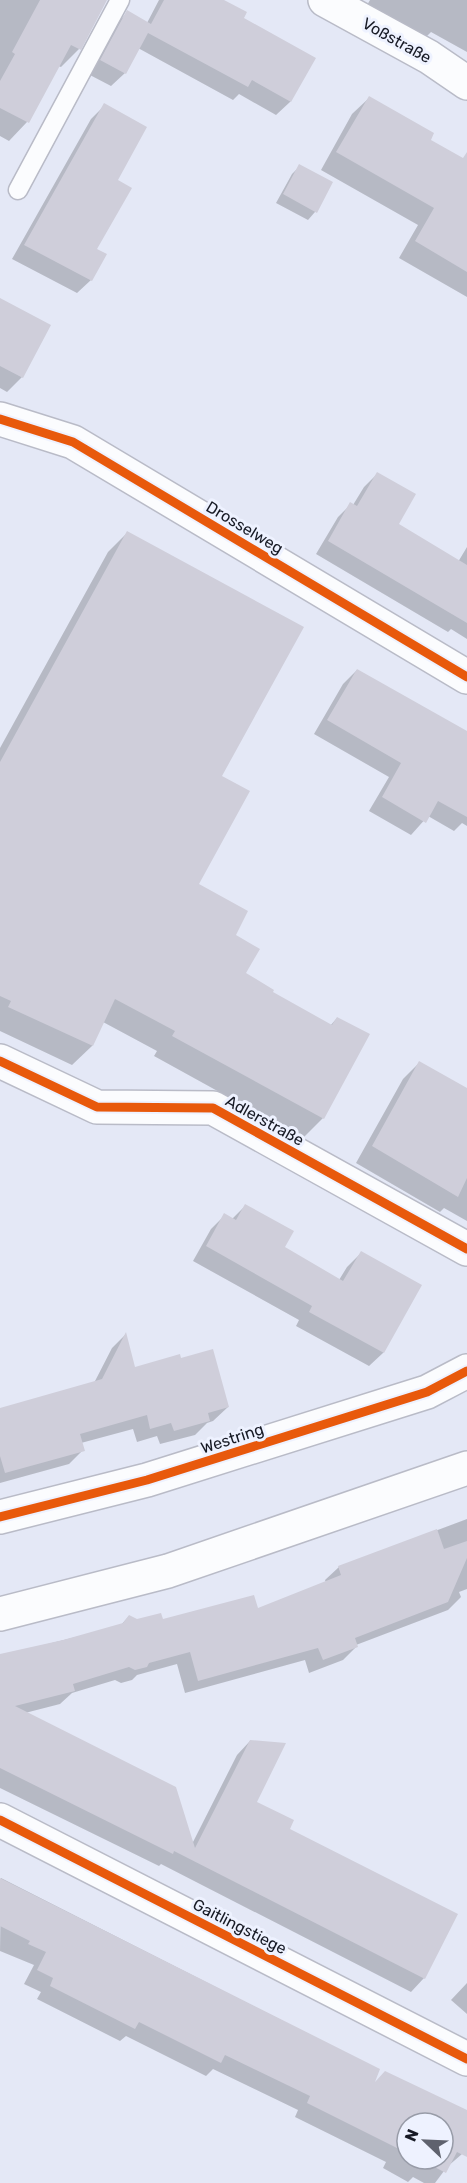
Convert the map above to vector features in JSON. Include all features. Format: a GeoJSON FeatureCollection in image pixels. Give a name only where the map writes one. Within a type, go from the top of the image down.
{"type":"FeatureCollection","features":[{"type":"Feature","properties":{"kind":"street","name":"Voßstraße"},"geometry":{"type":"LineString","coordinates":[[325,0],[429,57],[467,84]]}},
{"type":"Feature","properties":{"kind":"street","name":"Drosselweg"},"geometry":{"type":"LineString","coordinates":[[0,419],[73,442],[467,677]]}},
{"type":"Feature","properties":{"kind":"street","name":"Adlerstraße"},"geometry":{"type":"LineString","coordinates":[[0,1061],[97,1107],[213,1108],[467,1249]]}},
{"type":"Feature","properties":{"kind":"street","name":"Westring"},"geometry":{"type":"LineString","coordinates":[[0,1517],[158,1477],[427,1392],[467,1371]]}},
{"type":"Feature","properties":{"kind":"street"},"geometry":{"type":"LineString","coordinates":[[0,1614],[168,1571],[467,1468]]}},
{"type":"Feature","properties":{"kind":"street","name":"Gaitlingstiege"},"geometry":{"type":"LineString","coordinates":[[0,1820],[467,2059]]}},
{"type":"Feature","properties":{"kind":"lane"},"geometry":{"type":"LineString","coordinates":[[18,190],[120,0]]}},
{"type":"Feature","properties":{"kind":"building"},"geometry":{"type":"Polygon","coordinates":[[[40,0],[107,0],[81,50],[71,45],[29,123],[0,108],[0,81],[15,54],[12,52],[40,0]]]}},
{"type":"Feature","properties":{"kind":"building"},"geometry":{"type":"Polygon","coordinates":[[[164,0],[224,0],[247,12],[244,18],[316,58],[291,102],[252,80],[248,87],[148,33],[126,74],[100,60],[127,10],[151,24],[164,0]]]}},
{"type":"Feature","properties":{"kind":"building"},"geometry":{"type":"Polygon","coordinates":[[[369,96],[434,133],[431,140],[463,158],[467,152],[467,272],[415,241],[434,208],[336,152],[369,96]]]}},
{"type":"Feature","properties":{"kind":"building"},"geometry":{"type":"Polygon","coordinates":[[[104,103],[147,127],[118,180],[132,188],[97,249],[107,254],[92,281],[24,245],[104,103]]]}},
{"type":"Feature","properties":{"kind":"building"},"geometry":{"type":"Polygon","coordinates":[[[299,164],[333,182],[317,213],[283,194],[299,164]]]}},
{"type":"Feature","properties":{"kind":"building"},"geometry":{"type":"Polygon","coordinates":[[[0,298],[51,325],[23,378],[0,366],[0,298]]]}},
{"type":"Feature","properties":{"kind":"building"},"geometry":{"type":"Polygon","coordinates":[[[377,472],[416,494],[399,524],[467,565],[467,623],[328,541],[350,502],[357,506],[377,472]]]}},
{"type":"Feature","properties":{"kind":"building"},"geometry":{"type":"Polygon","coordinates":[[[127,531],[304,627],[222,776],[250,791],[199,884],[248,911],[236,935],[260,949],[246,973],[274,990],[273,992],[332,1025],[337,1017],[370,1034],[324,1119],[172,1036],[175,1031],[115,999],[93,1046],[8,1007],[11,1001],[0,996],[0,762],[127,531]]]}},
{"type":"Feature","properties":{"kind":"building"},"geometry":{"type":"Polygon","coordinates":[[[357,669],[467,731],[467,817],[438,801],[426,823],[382,797],[401,763],[327,720],[357,669]]]}},
{"type":"Feature","properties":{"kind":"building"},"geometry":{"type":"Polygon","coordinates":[[[419,1061],[467,1088],[467,1178],[458,1197],[372,1146],[419,1061]]]}},
{"type":"Feature","properties":{"kind":"building"},"geometry":{"type":"Polygon","coordinates":[[[245,1204],[294,1231],[285,1247],[343,1281],[361,1251],[422,1285],[384,1353],[309,1312],[312,1306],[206,1246],[224,1213],[236,1220],[245,1204]]]}},
{"type":"Feature","properties":{"kind":"building"},"geometry":{"type":"Polygon","coordinates":[[[126,1332],[135,1367],[180,1354],[181,1358],[213,1349],[229,1407],[208,1413],[210,1421],[174,1431],[171,1423],[150,1429],[147,1415],[80,1434],[85,1451],[5,1473],[0,1456],[0,1408],[102,1379],[126,1332]]]}},
{"type":"Feature","properties":{"kind":"building"},"geometry":{"type":"Polygon","coordinates":[[[437,1529],[444,1549],[467,1541],[467,1558],[448,1602],[355,1638],[358,1647],[323,1660],[318,1648],[198,1681],[190,1652],[149,1663],[147,1667],[135,1670],[129,1667],[73,1684],[75,1691],[15,1706],[176,1787],[195,1848],[250,1740],[286,1743],[257,1802],[294,1820],[290,1829],[458,1914],[425,1979],[174,1851],[173,1854],[0,1768],[0,1654],[63,1640],[123,1623],[129,1615],[137,1619],[161,1613],[163,1619],[254,1595],[258,1608],[341,1575],[338,1566],[437,1529]]]}},
{"type":"Feature","properties":{"kind":"building"},"geometry":{"type":"Polygon","coordinates":[[[0,1878],[380,2069],[375,2082],[385,2071],[467,2110],[467,2157],[457,2152],[455,2156],[455,2111],[395,2111],[395,2147],[307,2103],[310,2096],[225,2055],[221,2063],[139,2022],[135,2029],[50,1986],[53,1978],[37,1970],[46,1952],[28,1944],[30,1941],[0,1926],[0,1878]]]}},
{"type":"Feature","properties":{"kind":"cycle path"},"geometry":{"type":"LineString","coordinates":[[0,419],[73,442],[467,677]]}},
{"type":"Feature","properties":{"kind":"cycle path"},"geometry":{"type":"LineString","coordinates":[[0,1061],[97,1107],[213,1108],[467,1249]]}},
{"type":"Feature","properties":{"kind":"cycle path"},"geometry":{"type":"LineString","coordinates":[[0,1517],[147,1480],[427,1392],[467,1371]]}},
{"type":"Feature","properties":{"kind":"cycle path"},"geometry":{"type":"LineString","coordinates":[[0,1820],[467,2059]]}}]}
